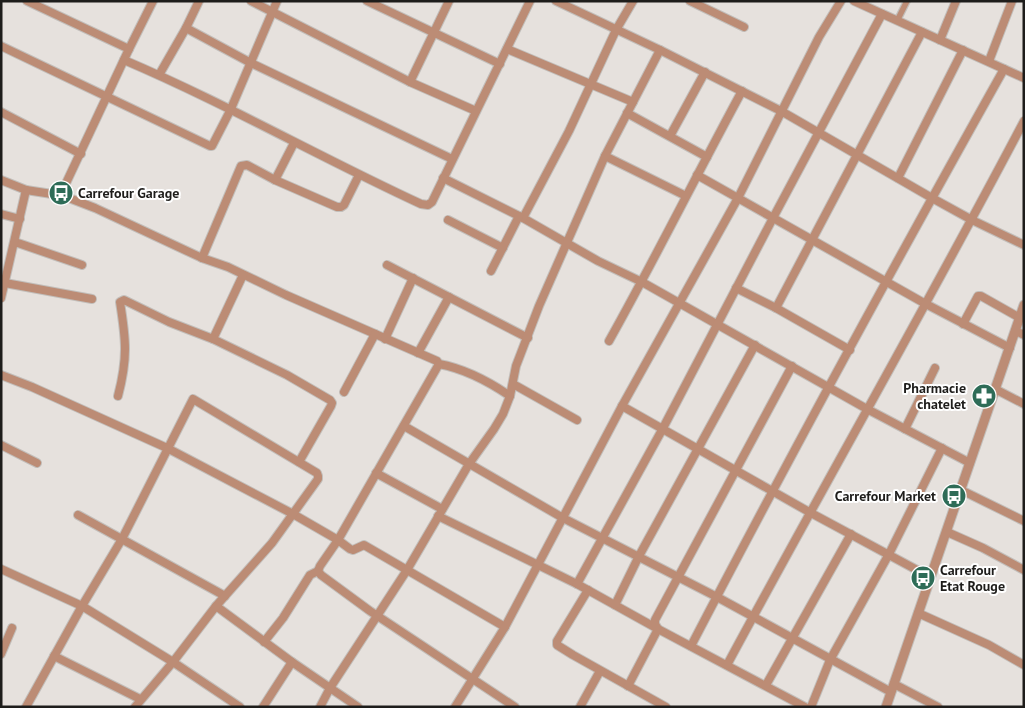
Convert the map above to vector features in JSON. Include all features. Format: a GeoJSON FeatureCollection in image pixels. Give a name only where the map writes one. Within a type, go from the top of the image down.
{"type":"FeatureCollection","features":[{"type":"Feature","properties":{"kind":"street"},"geometry":{"type":"LineString","coordinates":[[27,1],[129,49]]}},
{"type":"Feature","properties":{"kind":"street"},"geometry":{"type":"LineString","coordinates":[[60,196],[153,1]]}},
{"type":"Feature","properties":{"kind":"street"},"geometry":{"type":"LineString","coordinates":[[159,75],[199,1]]}},
{"type":"Feature","properties":{"kind":"street"},"geometry":{"type":"LineString","coordinates":[[251,1],[410,82],[476,111]]}},
{"type":"Feature","properties":{"kind":"street"},"geometry":{"type":"LineString","coordinates":[[1,46],[212,146],[230,111],[277,1]]}},
{"type":"Feature","properties":{"kind":"street"},"geometry":{"type":"LineString","coordinates":[[367,1],[500,64]]}},
{"type":"Feature","properties":{"kind":"street"},"geometry":{"type":"LineString","coordinates":[[410,82],[449,1]]}},
{"type":"Feature","properties":{"kind":"street"},"geometry":{"type":"LineString","coordinates":[[124,60],[159,75],[359,175],[421,204],[428,205],[432,202],[530,1]]}},
{"type":"Feature","properties":{"kind":"street"},"geometry":{"type":"LineString","coordinates":[[556,1],[660,50],[781,111],[932,198],[1024,245]]}},
{"type":"Feature","properties":{"kind":"street"},"geometry":{"type":"LineString","coordinates":[[491,271],[569,131],[616,30],[632,1]]}},
{"type":"Feature","properties":{"kind":"street"},"geometry":{"type":"LineString","coordinates":[[690,1],[744,27]]}},
{"type":"Feature","properties":{"kind":"street"},"geometry":{"type":"LineString","coordinates":[[455,707],[505,627],[622,406],[738,198],[819,37],[841,1]]}},
{"type":"Feature","properties":{"kind":"street"},"geometry":{"type":"LineString","coordinates":[[854,1],[1024,78]]}},
{"type":"Feature","properties":{"kind":"street"},"geometry":{"type":"LineString","coordinates":[[872,10],[877,1]]}},
{"type":"Feature","properties":{"kind":"street"},"geometry":{"type":"LineString","coordinates":[[896,21],[907,1]]}},
{"type":"Feature","properties":{"kind":"street"},"geometry":{"type":"LineString","coordinates":[[940,40],[956,1]]}},
{"type":"Feature","properties":{"kind":"street"},"geometry":{"type":"LineString","coordinates":[[989,61],[1012,1]]}},
{"type":"Feature","properties":{"kind":"street"},"geometry":{"type":"LineString","coordinates":[[577,584],[662,430],[882,14]]}},
{"type":"Feature","properties":{"kind":"street"},"geometry":{"type":"LineString","coordinates":[[186,28],[251,63],[452,159]]}},
{"type":"Feature","properties":{"kind":"street"},"geometry":{"type":"LineString","coordinates":[[776,308],[922,32]]}},
{"type":"Feature","properties":{"kind":"street"},"geometry":{"type":"LineString","coordinates":[[507,49],[633,102]]}},
{"type":"Feature","properties":{"kind":"street"},"geometry":{"type":"LineString","coordinates":[[320,707],[330,688],[407,570],[469,464],[494,429],[510,396],[516,366],[539,306],[605,156],[660,50]]}},
{"type":"Feature","properties":{"kind":"street"},"geometry":{"type":"LineString","coordinates":[[898,178],[963,50]]}},
{"type":"Feature","properties":{"kind":"street"},"geometry":{"type":"LineString","coordinates":[[691,646],[773,491],[1004,69]]}},
{"type":"Feature","properties":{"kind":"street"},"geometry":{"type":"LineString","coordinates":[[670,136],[705,72]]}},
{"type":"Feature","properties":{"kind":"street"},"geometry":{"type":"LineString","coordinates":[[609,341],[742,91]]}},
{"type":"Feature","properties":{"kind":"street"},"geometry":{"type":"LineString","coordinates":[[1,112],[81,154]]}},
{"type":"Feature","properties":{"kind":"street"},"geometry":{"type":"LineString","coordinates":[[627,113],[707,157]]}},
{"type":"Feature","properties":{"kind":"street"},"geometry":{"type":"LineString","coordinates":[[727,665],[924,303],[972,220],[1024,121]]}},
{"type":"Feature","properties":{"kind":"street"},"geometry":{"type":"LineString","coordinates":[[275,180],[294,143]]}},
{"type":"Feature","properties":{"kind":"street"},"geometry":{"type":"LineString","coordinates":[[605,156],[686,196]]}},
{"type":"Feature","properties":{"kind":"street"},"geometry":{"type":"LineString","coordinates":[[202,258],[241,166],[247,165],[275,180],[337,207],[341,207],[344,204],[359,175]]}},
{"type":"Feature","properties":{"kind":"street"},"geometry":{"type":"LineString","coordinates":[[697,176],[924,303],[1010,348]]}},
{"type":"Feature","properties":{"kind":"street"},"geometry":{"type":"LineString","coordinates":[[443,178],[521,217],[642,282],[867,409],[970,463]]}},
{"type":"Feature","properties":{"kind":"street"},"geometry":{"type":"LineString","coordinates":[[1,180],[26,190],[60,196],[95,208],[202,258],[437,361],[439,364],[487,381],[510,396]]}},
{"type":"Feature","properties":{"kind":"street"},"geometry":{"type":"LineString","coordinates":[[1,298],[5,283],[5,262],[15,242],[26,190]]}},
{"type":"Feature","properties":{"kind":"street"},"geometry":{"type":"LineString","coordinates":[[1,214],[20,219]]}},
{"type":"Feature","properties":{"kind":"street"},"geometry":{"type":"LineString","coordinates":[[448,220],[503,248]]}},
{"type":"Feature","properties":{"kind":"street"},"geometry":{"type":"LineString","coordinates":[[15,242],[82,265]]}},
{"type":"Feature","properties":{"kind":"street"},"geometry":{"type":"LineString","coordinates":[[387,265],[528,338]]}},
{"type":"Feature","properties":{"kind":"street"},"geometry":{"type":"LineString","coordinates":[[213,339],[243,275]]}},
{"type":"Feature","properties":{"kind":"street"},"geometry":{"type":"LineString","coordinates":[[385,339],[413,278]]}},
{"type":"Feature","properties":{"kind":"street"},"geometry":{"type":"LineString","coordinates":[[5,283],[92,299]]}},
{"type":"Feature","properties":{"kind":"street"},"geometry":{"type":"LineString","coordinates":[[736,288],[776,308],[850,350]]}},
{"type":"Feature","properties":{"kind":"street"},"geometry":{"type":"LineString","coordinates":[[963,324],[978,296],[1020,318]]}},
{"type":"Feature","properties":{"kind":"street"},"geometry":{"type":"LineString","coordinates":[[418,353],[449,297]]}},
{"type":"Feature","properties":{"kind":"street"},"geometry":{"type":"LineString","coordinates":[[118,396],[126,356],[121,300],[213,339],[287,375],[330,400],[331,406],[299,462]]}},
{"type":"Feature","properties":{"kind":"street"},"geometry":{"type":"LineString","coordinates":[[886,707],[1010,348],[1020,333],[1020,318],[1024,305]]}},
{"type":"Feature","properties":{"kind":"street"},"geometry":{"type":"LineString","coordinates":[[344,392],[375,334]]}},
{"type":"Feature","properties":{"kind":"street"},"geometry":{"type":"LineString","coordinates":[[615,604],[639,556],[755,345]]}},
{"type":"Feature","properties":{"kind":"street"},"geometry":{"type":"LineString","coordinates":[[264,642],[283,618],[310,575],[318,571],[338,540],[439,364]]}},
{"type":"Feature","properties":{"kind":"street"},"geometry":{"type":"LineString","coordinates":[[658,629],[655,620],[792,366]]}},
{"type":"Feature","properties":{"kind":"street"},"geometry":{"type":"LineString","coordinates":[[905,429],[936,368]]}},
{"type":"Feature","properties":{"kind":"street"},"geometry":{"type":"LineString","coordinates":[[1,375],[167,448],[293,514],[338,540],[350,550],[364,545],[505,627]]}},
{"type":"Feature","properties":{"kind":"street"},"geometry":{"type":"LineString","coordinates":[[513,384],[577,420]]}},
{"type":"Feature","properties":{"kind":"street"},"geometry":{"type":"LineString","coordinates":[[996,389],[1024,404]]}},
{"type":"Feature","properties":{"kind":"street"},"geometry":{"type":"LineString","coordinates":[[26,707],[122,538],[193,399],[299,462],[318,476],[272,543],[216,606],[135,707]]}},
{"type":"Feature","properties":{"kind":"street"},"geometry":{"type":"LineString","coordinates":[[622,406],[811,513],[930,577]]}},
{"type":"Feature","properties":{"kind":"street"},"geometry":{"type":"LineString","coordinates":[[404,426],[564,518],[717,597],[830,660],[938,707]]}},
{"type":"Feature","properties":{"kind":"street"},"geometry":{"type":"LineString","coordinates":[[1,446],[36,462]]}},
{"type":"Feature","properties":{"kind":"street"},"geometry":{"type":"LineString","coordinates":[[811,707],[830,660],[889,554],[942,448]]}},
{"type":"Feature","properties":{"kind":"street"},"geometry":{"type":"LineString","coordinates":[[376,473],[440,513],[615,604],[805,707]]}},
{"type":"Feature","properties":{"kind":"street"},"geometry":{"type":"LineString","coordinates":[[961,490],[1024,521]]}},
{"type":"Feature","properties":{"kind":"street"},"geometry":{"type":"LineString","coordinates":[[78,515],[225,596]]}},
{"type":"Feature","properties":{"kind":"street"},"geometry":{"type":"LineString","coordinates":[[947,532],[997,555],[1024,570]]}},
{"type":"Feature","properties":{"kind":"street"},"geometry":{"type":"LineString","coordinates":[[766,685],[851,534]]}},
{"type":"Feature","properties":{"kind":"street"},"geometry":{"type":"LineString","coordinates":[[1,569],[82,606],[173,662],[240,707]]}},
{"type":"Feature","properties":{"kind":"street"},"geometry":{"type":"LineString","coordinates":[[318,571],[377,616],[515,707]]}},
{"type":"Feature","properties":{"kind":"street"},"geometry":{"type":"LineString","coordinates":[[588,590],[557,644],[560,648],[666,707]]}},
{"type":"Feature","properties":{"kind":"street"},"geometry":{"type":"LineString","coordinates":[[216,606],[292,662],[358,707]]}},
{"type":"Feature","properties":{"kind":"street"},"geometry":{"type":"LineString","coordinates":[[918,614],[989,645],[1024,665]]}},
{"type":"Feature","properties":{"kind":"street"},"geometry":{"type":"LineString","coordinates":[[1,654],[12,628]]}},
{"type":"Feature","properties":{"kind":"street"},"geometry":{"type":"LineString","coordinates":[[628,686],[658,629]]}},
{"type":"Feature","properties":{"kind":"street"},"geometry":{"type":"LineString","coordinates":[[54,656],[140,699]]}},
{"type":"Feature","properties":{"kind":"street"},"geometry":{"type":"LineString","coordinates":[[263,707],[292,662]]}},
{"type":"Feature","properties":{"kind":"street"},"geometry":{"type":"LineString","coordinates":[[580,707],[600,671]]}},
{"type":"Feature","properties":{"kind":"place","name":"Carrefour Garage"},"geometry":{"type":"Point","coordinates":[61,193]}},
{"type":"Feature","properties":{"kind":"place","name":"Pharmacie chatelet"},"geometry":{"type":"Point","coordinates":[984,396]}},
{"type":"Feature","properties":{"kind":"place","name":"Carrefour Market"},"geometry":{"type":"Point","coordinates":[954,496]}},
{"type":"Feature","properties":{"kind":"place","name":"Carrefour Etat Rouge"},"geometry":{"type":"Point","coordinates":[923,578]}}]}
